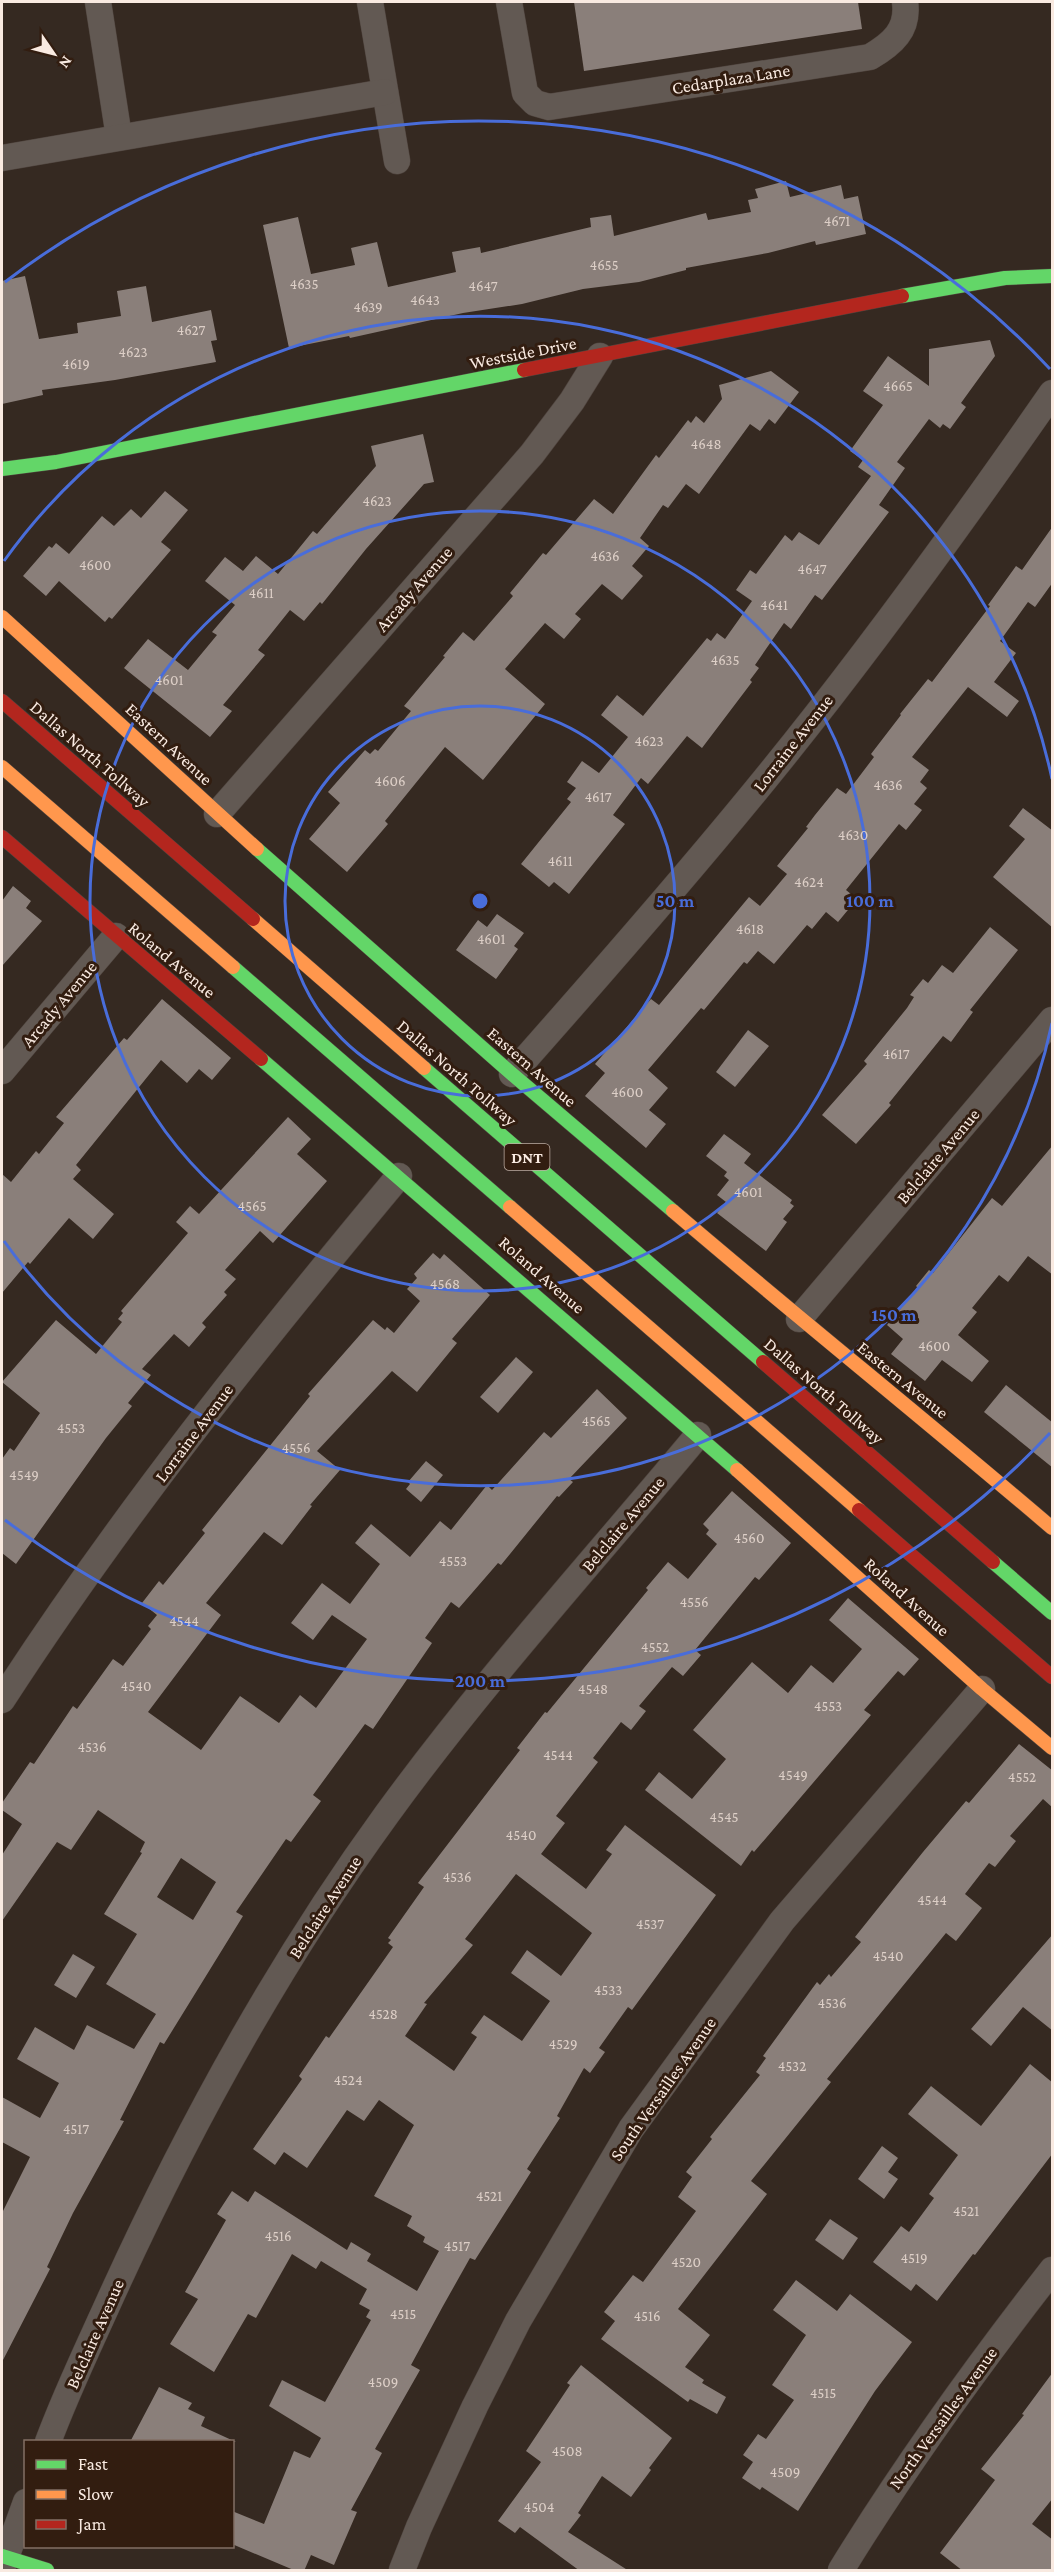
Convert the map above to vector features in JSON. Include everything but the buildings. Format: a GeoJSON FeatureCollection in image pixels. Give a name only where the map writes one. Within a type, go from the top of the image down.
{"type":"FeatureCollection","features":[{"type":"Feature","properties":{"kind":"main road","name":"Westside Drive"},"geometry":{"type":"LineString","coordinates":[[9,469],[864,303],[1005,278],[1053,276]]}},
{"type":"Feature","properties":{"kind":"main road"},"geometry":{"type":"LineString","coordinates":[[2,480],[9,469]]}},
{"type":"Feature","properties":{"kind":"main road","name":"Eastern Avenue"},"geometry":{"type":"LineString","coordinates":[[2,617],[80,686],[217,814],[512,1074],[799,1319],[945,1436],[1053,1528]]}},
{"type":"Feature","properties":{"kind":"main road","name":"Dallas North Tollway"},"geometry":{"type":"LineString","coordinates":[[2,701],[1053,1613]]}},
{"type":"Feature","properties":{"kind":"main road","name":"DNT"},"geometry":{"type":"LineString","coordinates":[[2,766],[1053,1677]]}},
{"type":"Feature","properties":{"kind":"main road","name":"Roland Avenue"},"geometry":{"type":"LineString","coordinates":[[2,837],[698,1435],[982,1689],[1053,1748]]}},
{"type":"Feature","properties":{"kind":"main road"},"geometry":{"type":"LineString","coordinates":[[3,2560],[47,2571]]}},
{"type":"Feature","properties":{"kind":"street"},"geometry":{"type":"LineString","coordinates":[[98,2],[119,137]]}},
{"type":"Feature","properties":{"kind":"street"},"geometry":{"type":"LineString","coordinates":[[370,2],[397,160]]}},
{"type":"Feature","properties":{"kind":"street","name":"Cedarplaza Lane"},"geometry":{"type":"LineString","coordinates":[[509,2],[525,93],[535,103],[549,107],[870,57],[890,46],[903,29],[905,2]]}},
{"type":"Feature","properties":{"kind":"street"},"geometry":{"type":"LineString","coordinates":[[2,158],[385,92]]}},
{"type":"Feature","properties":{"kind":"street","name":"Arcady Avenue"},"geometry":{"type":"LineString","coordinates":[[217,814],[532,454],[572,401],[600,356]]}},
{"type":"Feature","properties":{"kind":"street","name":"Lorraine Avenue"},"geometry":{"type":"LineString","coordinates":[[512,1074],[628,944],[766,778],[991,482],[1053,393]]}},
{"type":"Feature","properties":{"kind":"street","name":"Arcady Avenue"},"geometry":{"type":"LineString","coordinates":[[2,1071],[116,936]]}},
{"type":"Feature","properties":{"kind":"street","name":"Belclaire Avenue"},"geometry":{"type":"LineString","coordinates":[[799,1319],[1053,1020]]}},
{"type":"Feature","properties":{"kind":"street","name":"Lorraine Avenue"},"geometry":{"type":"LineString","coordinates":[[2,1700],[97,1562],[266,1338],[399,1176]]}},
{"type":"Feature","properties":{"kind":"street","name":"Belclaire Avenue"},"geometry":{"type":"LineString","coordinates":[[49,2440],[130,2254],[199,2115],[260,2007],[322,1908],[387,1814],[457,1723],[698,1435]]}},
{"type":"Feature","properties":{"kind":"street","name":"South Versailles Avenue"},"geometry":{"type":"LineString","coordinates":[[402,2571],[419,2527],[465,2426],[518,2321],[631,2129],[782,1921],[982,1689]]}},
{"type":"Feature","properties":{"kind":"street","name":"North Versailles Avenue"},"geometry":{"type":"LineString","coordinates":[[841,2571],[884,2500],[1016,2316],[1053,2270]]}},
{"type":"Feature","properties":{"kind":"street"},"geometry":{"type":"LineString","coordinates":[[3,2560],[24,2507]]}},
{"type":"Feature","properties":{"kind":"traffic: fast"},"geometry":{"type":"LineString","coordinates":[[902,296],[1005,278],[1052,276]]}},
{"type":"Feature","properties":{"kind":"traffic: fast"},"geometry":{"type":"LineString","coordinates":[[2,469],[56,462],[524,370]]}},
{"type":"Feature","properties":{"kind":"traffic: fast"},"geometry":{"type":"LineString","coordinates":[[257,849],[512,1074],[673,1211]]}},
{"type":"Feature","properties":{"kind":"traffic: fast"},"geometry":{"type":"LineString","coordinates":[[233,967],[510,1207]]}},
{"type":"Feature","properties":{"kind":"traffic: fast"},"geometry":{"type":"LineString","coordinates":[[261,1059],[737,1470]]}},
{"type":"Feature","properties":{"kind":"traffic: fast"},"geometry":{"type":"LineString","coordinates":[[424,1068],[763,1362]]}},
{"type":"Feature","properties":{"kind":"traffic: fast"},"geometry":{"type":"LineString","coordinates":[[993,1562],[1052,1613]]}},
{"type":"Feature","properties":{"kind":"traffic: fast"},"geometry":{"type":"LineString","coordinates":[[2,2556],[47,2570]]}},
{"type":"Feature","properties":{"kind":"traffic: slow"},"geometry":{"type":"LineString","coordinates":[[2,617],[257,849]]}},
{"type":"Feature","properties":{"kind":"traffic: slow"},"geometry":{"type":"LineString","coordinates":[[2,767],[233,967]]}},
{"type":"Feature","properties":{"kind":"traffic: slow"},"geometry":{"type":"LineString","coordinates":[[253,919],[424,1068]]}},
{"type":"Feature","properties":{"kind":"traffic: slow"},"geometry":{"type":"LineString","coordinates":[[510,1207],[859,1510]]}},
{"type":"Feature","properties":{"kind":"traffic: slow"},"geometry":{"type":"LineString","coordinates":[[673,1211],[1052,1528]]}},
{"type":"Feature","properties":{"kind":"traffic: slow"},"geometry":{"type":"LineString","coordinates":[[737,1470],[982,1689],[1052,1748]]}},
{"type":"Feature","properties":{"kind":"traffic: jam"},"geometry":{"type":"LineString","coordinates":[[524,370],[902,296]]}},
{"type":"Feature","properties":{"kind":"traffic: jam"},"geometry":{"type":"LineString","coordinates":[[2,701],[253,919]]}},
{"type":"Feature","properties":{"kind":"traffic: jam"},"geometry":{"type":"LineString","coordinates":[[2,837],[261,1059]]}},
{"type":"Feature","properties":{"kind":"traffic: jam"},"geometry":{"type":"LineString","coordinates":[[763,1362],[993,1562]]}},
{"type":"Feature","properties":{"kind":"traffic: jam"},"geometry":{"type":"LineString","coordinates":[[859,1510],[1052,1677]]}}]}
